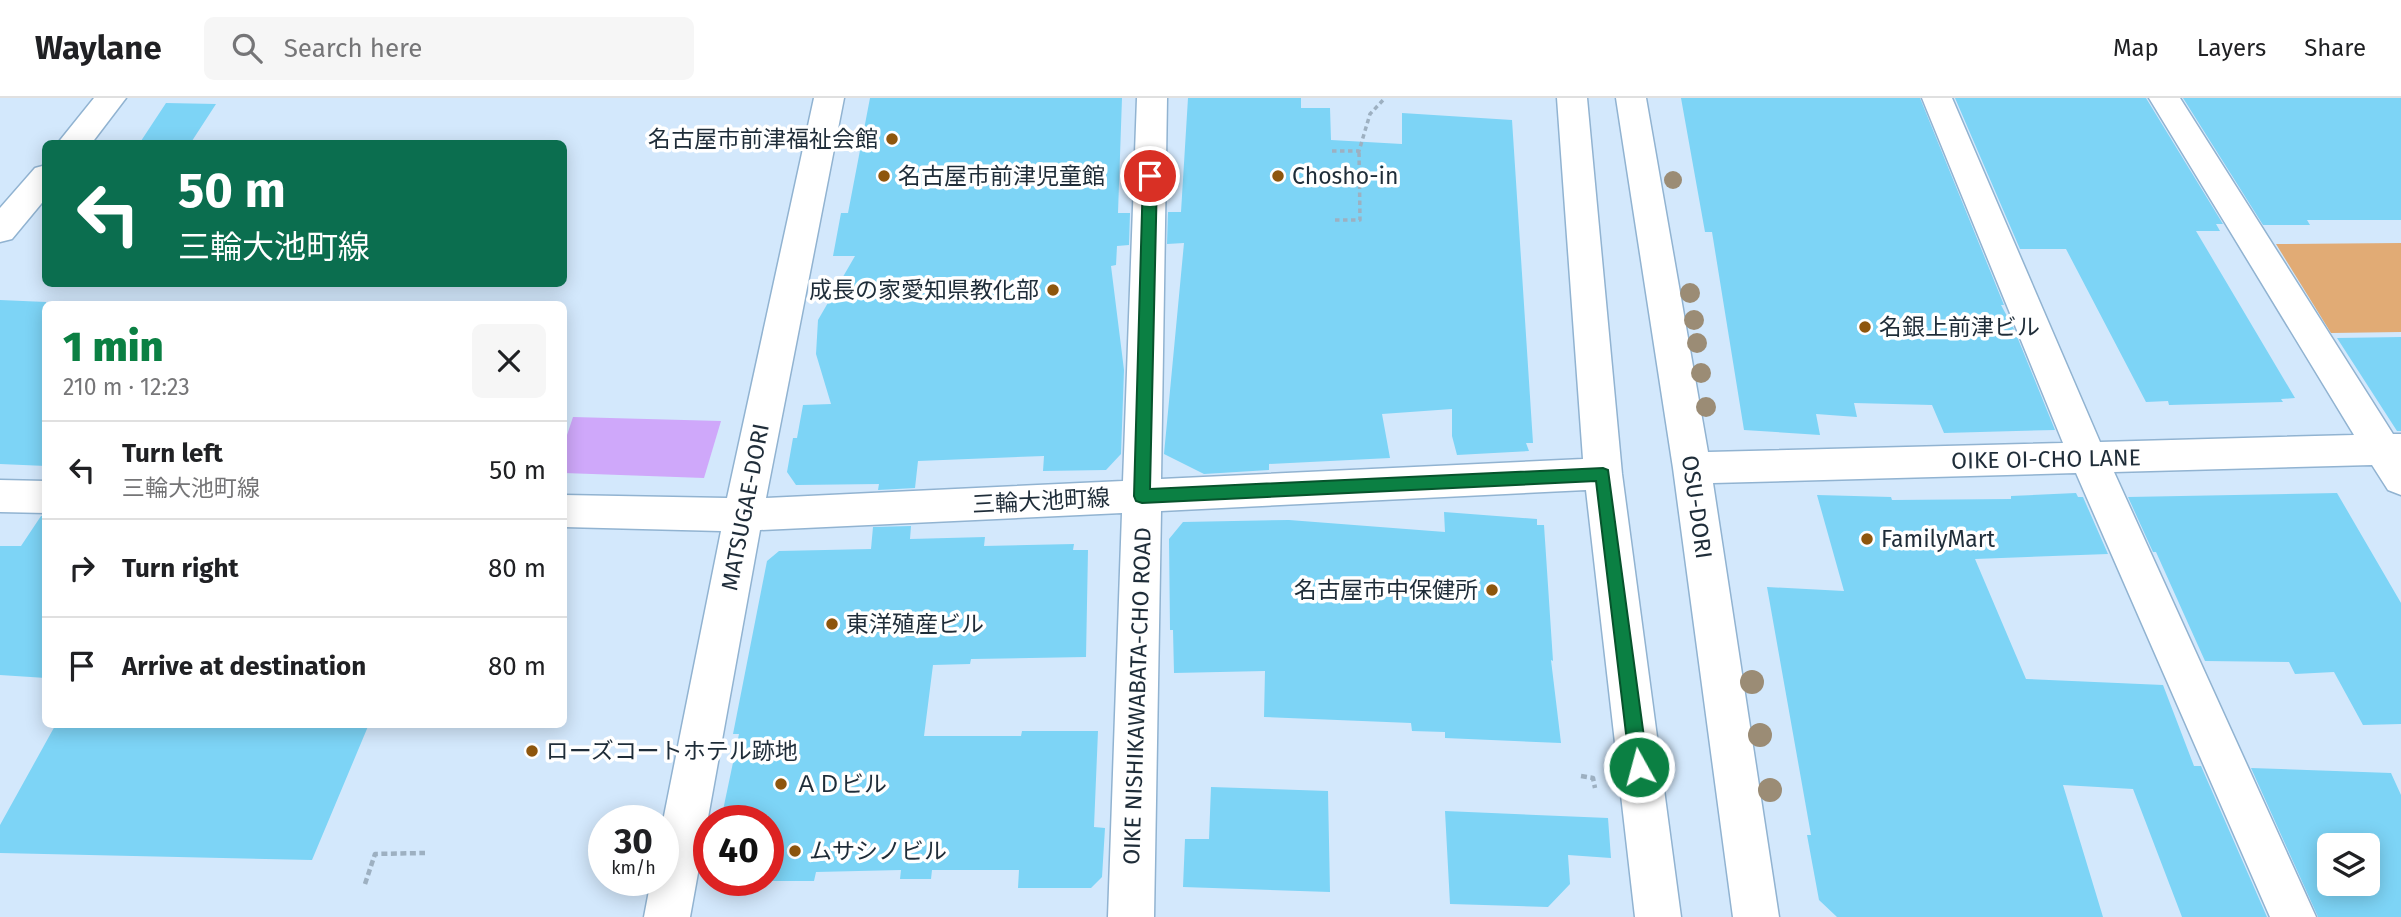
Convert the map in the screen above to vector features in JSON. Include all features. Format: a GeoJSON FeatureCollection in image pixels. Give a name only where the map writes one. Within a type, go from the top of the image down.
{"type":"FeatureCollection","features":[{"type":"Feature","properties":{"kind":"street"},"geometry":{"type":"LineString","coordinates":[[75,140],[110,98]]}},
{"type":"Feature","properties":{"kind":"street","name":"MATSUGAE-DORI"},"geometry":{"type":"LineString","coordinates":[[667,917],[743,515],[829,98]]}},
{"type":"Feature","properties":{"kind":"street","name":"OIKE NISHIKAWABATA-CHO ROAD"},"geometry":{"type":"LineString","coordinates":[[1131,917],[1152,98]]}},
{"type":"Feature","properties":{"kind":"street"},"geometry":{"type":"LineString","coordinates":[[1572,98],[1603,474],[1658,917]]}},
{"type":"Feature","properties":{"kind":"street","name":"OSU-DORI"},"geometry":{"type":"LineString","coordinates":[[1632,98],[1692,468],[1756,917]]}},
{"type":"Feature","properties":{"kind":"street"},"geometry":{"type":"LineString","coordinates":[[1937,98],[2089,459],[2293,917]]}},
{"type":"Feature","properties":{"kind":"street"},"geometry":{"type":"LineString","coordinates":[[2164,98],[2395,459]]}},
{"type":"Feature","properties":{"kind":"street"},"geometry":{"type":"LineString","coordinates":[[0,230],[42,181]]}},
{"type":"Feature","properties":{"kind":"street","name":"OIKE OI-CHO LANE"},"geometry":{"type":"LineString","coordinates":[[1692,468],[2089,459],[2395,459]]}},
{"type":"Feature","properties":{"kind":"street","name":"三輪大池町線"},"geometry":{"type":"LineString","coordinates":[[567,511],[743,515],[1603,474]]}},
{"type":"Feature","properties":{"kind":"street"},"geometry":{"type":"LineString","coordinates":[[0,496],[42,498]]}},
{"type":"Feature","properties":{"kind":"path"},"geometry":{"type":"LineString","coordinates":[[1335,220],[1360,220],[1359,151],[1370,114],[1377,102],[1385,98]]}},
{"type":"Feature","properties":{"kind":"path"},"geometry":{"type":"LineString","coordinates":[[1332,151],[1359,151]]}},
{"type":"Feature","properties":{"kind":"path"},"geometry":{"type":"LineString","coordinates":[[1581,776],[1594,778],[1595,788]]}},
{"type":"Feature","properties":{"kind":"path"},"geometry":{"type":"LineString","coordinates":[[365,884],[375,853],[425,853]]}},
{"type":"Feature","properties":{"kind":"shaded area"},"geometry":{"type":"Polygon","coordinates":[[[2401,243],[2401,332],[2331,333],[2276,244],[2401,243]]]}},
{"type":"Feature","properties":{"kind":"shaded area"},"geometry":{"type":"Polygon","coordinates":[[[573,417],[721,421],[704,478],[567,473],[567,435],[573,417]]]}},
{"type":"Feature","properties":{"kind":"building"},"geometry":{"type":"Polygon","coordinates":[[[870,98],[1122,98],[1118,213],[1130,213],[1129,245],[1117,246],[1116,265],[1111,266],[1124,370],[1121,454],[1106,470],[1043,471],[1044,456],[918,461],[915,488],[878,490],[879,484],[796,485],[787,472],[803,405],[831,404],[816,354],[818,320],[855,256],[833,256],[841,213],[848,213],[870,98]]]}},
{"type":"Feature","properties":{"kind":"building"},"geometry":{"type":"Polygon","coordinates":[[[1188,98],[1301,98],[1301,108],[1330,108],[1331,140],[1402,144],[1402,113],[1512,120],[1533,443],[1526,443],[1529,451],[1457,455],[1452,436],[1452,409],[1382,414],[1390,458],[1269,464],[1269,470],[1204,474],[1164,454],[1184,243],[1167,244],[1168,212],[1181,212],[1188,98]]]}},
{"type":"Feature","properties":{"kind":"building"},"geometry":{"type":"Polygon","coordinates":[[[1681,98],[1920,98],[2004,305],[2001,305],[2014,329],[2055,430],[1944,433],[1932,405],[1854,403],[1857,417],[1816,414],[1820,435],[1744,430],[1712,232],[1705,232],[1681,98]]]}},
{"type":"Feature","properties":{"kind":"building"},"geometry":{"type":"Polygon","coordinates":[[[1955,98],[2146,98],[2223,224],[2216,224],[2220,231],[2196,231],[2295,398],[2281,399],[2283,402],[2169,405],[2168,401],[2146,402],[2066,249],[2020,249],[1955,98]]]}},
{"type":"Feature","properties":{"kind":"building"},"geometry":{"type":"Polygon","coordinates":[[[2183,98],[2401,98],[2401,220],[2307,220],[2310,225],[2263,225],[2183,98]]]}},
{"type":"Feature","properties":{"kind":"building"},"geometry":{"type":"Polygon","coordinates":[[[166,103],[216,104],[193,140],[142,140],[166,103]]]}},
{"type":"Feature","properties":{"kind":"building"},"geometry":{"type":"Polygon","coordinates":[[[0,300],[42,302],[42,466],[0,464],[0,300]]]}},
{"type":"Feature","properties":{"kind":"building"},"geometry":{"type":"Polygon","coordinates":[[[2401,337],[2401,431],[2397,431],[2337,338],[2401,337]]]}},
{"type":"Feature","properties":{"kind":"building"},"geometry":{"type":"Polygon","coordinates":[[[2076,493],[2078,497],[2083,497],[2108,554],[1975,559],[2026,679],[2163,685],[2194,766],[2201,766],[2267,917],[2182,917],[2133,789],[2063,785],[2103,917],[1837,917],[1819,900],[1807,835],[1811,835],[1767,587],[1844,591],[1817,495],[1891,497],[1892,500],[2011,499],[2011,496],[2076,493]]]}},
{"type":"Feature","properties":{"kind":"building"},"geometry":{"type":"Polygon","coordinates":[[[2337,493],[2401,603],[2401,724],[2363,725],[2334,672],[2295,674],[2289,662],[2205,661],[2128,497],[2337,493]]]}},
{"type":"Feature","properties":{"kind":"building"},"geometry":{"type":"Polygon","coordinates":[[[1444,512],[1537,519],[1537,525],[1544,525],[1553,661],[1551,660],[1561,743],[1445,738],[1445,732],[1412,731],[1411,723],[1264,717],[1265,671],[1174,673],[1173,630],[1170,630],[1169,539],[1183,522],[1289,520],[1445,532],[1444,512]]]}},
{"type":"Feature","properties":{"kind":"building"},"geometry":{"type":"Polygon","coordinates":[[[42,516],[42,678],[0,675],[0,546],[21,546],[42,516]]]}},
{"type":"Feature","properties":{"kind":"building"},"geometry":{"type":"Polygon","coordinates":[[[911,526],[910,539],[985,537],[984,546],[1074,544],[1073,550],[1088,550],[1086,657],[971,659],[970,664],[933,665],[924,736],[1021,736],[1022,731],[1098,731],[1094,827],[1105,828],[1102,877],[1091,888],[1018,888],[1019,870],[932,870],[931,879],[900,879],[901,870],[816,872],[814,881],[784,881],[784,805],[724,805],[739,734],[733,734],[767,561],[779,551],[871,549],[873,527],[911,526]]]}},
{"type":"Feature","properties":{"kind":"building"},"geometry":{"type":"Polygon","coordinates":[[[54,728],[367,728],[312,860],[0,853],[0,825],[54,728]]]}},
{"type":"Feature","properties":{"kind":"building"},"geometry":{"type":"Polygon","coordinates":[[[2251,768],[2391,773],[2401,795],[2401,917],[2318,917],[2251,768]]]}},
{"type":"Feature","properties":{"kind":"building"},"geometry":{"type":"Polygon","coordinates":[[[1211,787],[1328,791],[1330,892],[1183,887],[1185,839],[1209,839],[1211,787]]]}},
{"type":"Feature","properties":{"kind":"building"},"geometry":{"type":"Polygon","coordinates":[[[1445,811],[1608,818],[1611,858],[1568,855],[1570,884],[1548,907],[1450,904],[1445,811]]]}},
{"type":"Feature","properties":{"kind":"place","name":"名古屋市前津福祉会館"},"geometry":{"type":"Point","coordinates":[892,139]}},
{"type":"Feature","properties":{"kind":"place","name":"名古屋市前津児童館"},"geometry":{"type":"Point","coordinates":[884,176]}},
{"type":"Feature","properties":{"kind":"place","name":"Chosho-in"},"geometry":{"type":"Point","coordinates":[1278,176]}},
{"type":"Feature","properties":{"kind":"place","name":"成長の家愛知県教化部"},"geometry":{"type":"Point","coordinates":[1053,290]}},
{"type":"Feature","properties":{"kind":"place","name":"名銀上前津ビル"},"geometry":{"type":"Point","coordinates":[1865,327]}},
{"type":"Feature","properties":{"kind":"place","name":"FamilyMart"},"geometry":{"type":"Point","coordinates":[1867,539]}},
{"type":"Feature","properties":{"kind":"place","name":"名古屋市中保健所"},"geometry":{"type":"Point","coordinates":[1492,590]}},
{"type":"Feature","properties":{"kind":"place","name":"東洋殖産ビル"},"geometry":{"type":"Point","coordinates":[832,624]}},
{"type":"Feature","properties":{"kind":"place","name":"ローズコートホテル跡地"},"geometry":{"type":"Point","coordinates":[532,751]}},
{"type":"Feature","properties":{"kind":"place","name":"ＡＤビル"},"geometry":{"type":"Point","coordinates":[781,784]}},
{"type":"Feature","properties":{"kind":"place","name":"ムサシノビル"},"geometry":{"type":"Point","coordinates":[795,851]}},
{"type":"Feature","properties":{"kind":"route"},"geometry":{"type":"LineString","coordinates":[[1150,176],[1142,496],[1603,474],[1639,767]]}}]}
